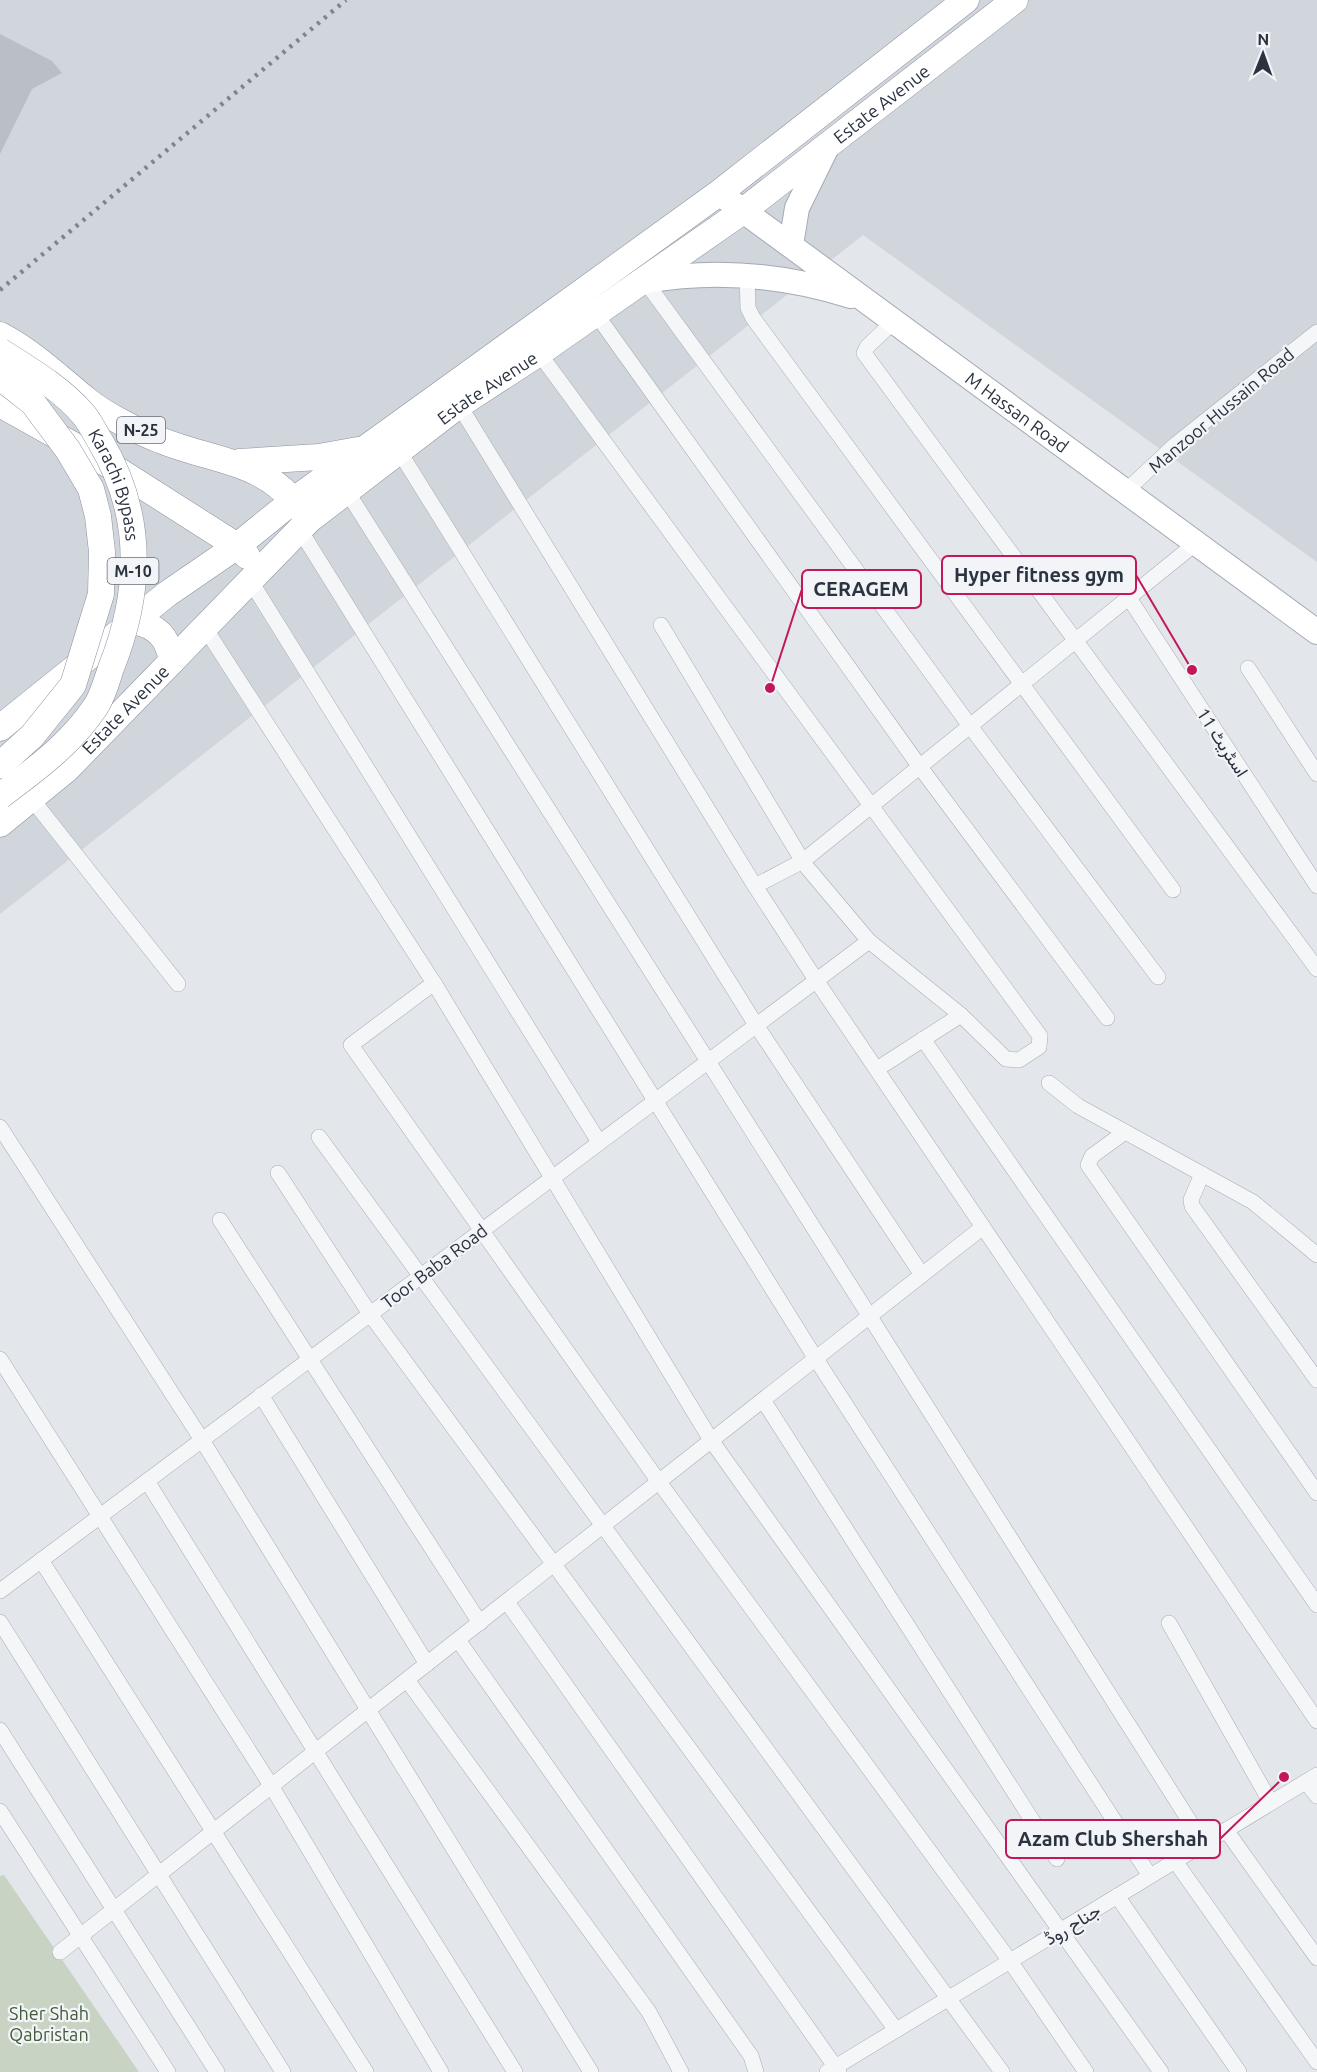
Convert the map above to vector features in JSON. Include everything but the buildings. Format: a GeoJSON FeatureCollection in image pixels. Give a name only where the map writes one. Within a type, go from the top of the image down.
{"type":"FeatureCollection","features":[{"type":"Feature","properties":{"kind":"highway","name":"Estate Avenue"},"geometry":{"type":"LineString","coordinates":[[0,728],[167,594],[237,546],[294,500],[719,193],[966,0]]}},
{"type":"Feature","properties":{"kind":"highway","name":"Estate Avenue"},"geometry":{"type":"LineString","coordinates":[[0,824],[67,769],[305,525],[346,490],[459,405],[540,353],[743,211],[1015,0]]}},
{"type":"Feature","properties":{"kind":"highway","name":"N-25"},"geometry":{"type":"LineString","coordinates":[[0,335],[46,366],[90,403],[159,440],[270,477],[294,500],[305,525]]}},
{"type":"Feature","properties":{"kind":"highway","name":"Karachi Bypass"},"geometry":{"type":"LineString","coordinates":[[0,351],[47,382],[84,414],[124,490],[135,551],[131,607],[124,638],[97,705],[57,753],[0,796]]}},
{"type":"Feature","properties":{"kind":"highway","name":"Karachi Bypass"},"geometry":{"type":"LineString","coordinates":[[0,376],[33,403],[68,450],[91,489],[98,516],[102,552],[101,594],[73,685],[33,736],[0,765]]}},
{"type":"Feature","properties":{"kind":"highway","name":"N-25"},"geometry":{"type":"LineString","coordinates":[[0,404],[116,469],[237,546],[255,575]]}},
{"type":"Feature","properties":{"kind":"highway"},"geometry":{"type":"LineString","coordinates":[[230,462],[319,457],[367,448]]}},
{"type":"Feature","properties":{"kind":"highway"},"geometry":{"type":"LineString","coordinates":[[134,621],[149,624],[161,633],[170,646],[172,661]]}},
{"type":"Feature","properties":{"kind":"main road"},"geometry":{"type":"LineString","coordinates":[[791,245],[797,208],[828,145]]}},
{"type":"Feature","properties":{"kind":"main road","name":"M Hassan Road"},"geometry":{"type":"LineString","coordinates":[[719,193],[1317,632]]}},
{"type":"Feature","properties":{"kind":"main road"},"geometry":{"type":"LineString","coordinates":[[645,281],[678,275],[787,278],[867,302]]}},
{"type":"Feature","properties":{"kind":"street"},"geometry":{"type":"LineString","coordinates":[[747,277],[748,308],[753,318],[1023,683],[1173,891]]}},
{"type":"Feature","properties":{"kind":"street"},"geometry":{"type":"LineString","coordinates":[[645,281],[970,726],[1158,976]]}},
{"type":"Feature","properties":{"kind":"street"},"geometry":{"type":"LineString","coordinates":[[596,314],[920,767],[1107,1018]]}},
{"type":"Feature","properties":{"kind":"street"},"geometry":{"type":"LineString","coordinates":[[894,321],[867,347],[864,353],[1317,969]]}},
{"type":"Feature","properties":{"kind":"street","name":"Manzoor Hussain Road"},"geometry":{"type":"LineString","coordinates":[[1126,490],[1175,445],[1317,332]]}},
{"type":"Feature","properties":{"kind":"street"},"geometry":{"type":"LineString","coordinates":[[540,353],[1040,1036],[1039,1047],[1019,1060],[1006,1059],[961,1015],[869,941],[803,861],[661,625]]}},
{"type":"Feature","properties":{"kind":"street"},"geometry":{"type":"LineString","coordinates":[[459,405],[755,886],[816,980],[1317,1721]]}},
{"type":"Feature","properties":{"kind":"street"},"geometry":{"type":"LineString","coordinates":[[399,451],[756,1025],[922,1275]]}},
{"type":"Feature","properties":{"kind":"street"},"geometry":{"type":"LineString","coordinates":[[346,490],[1204,1844]]}},
{"type":"Feature","properties":{"kind":"street"},"geometry":{"type":"LineString","coordinates":[[305,525],[816,1359],[1150,1876]]}},
{"type":"Feature","properties":{"kind":"street"},"geometry":{"type":"LineString","coordinates":[[755,886],[803,861],[1195,544]]}},
{"type":"Feature","properties":{"kind":"street"},"geometry":{"type":"LineString","coordinates":[[255,575],[599,1142]]}},
{"type":"Feature","properties":{"kind":"street","name":"اسٹریٹ 11"},"geometry":{"type":"LineString","coordinates":[[1129,598],[1317,886]]}},
{"type":"Feature","properties":{"kind":"street"},"geometry":{"type":"LineString","coordinates":[[205,628],[434,983],[711,1440],[1161,2072]]}},
{"type":"Feature","properties":{"kind":"street"},"geometry":{"type":"LineString","coordinates":[[1248,668],[1317,774]]}},
{"type":"Feature","properties":{"kind":"street"},"geometry":{"type":"LineString","coordinates":[[31,798],[178,984]]}},
{"type":"Feature","properties":{"kind":"street","name":"Toor Baba Road"},"geometry":{"type":"LineString","coordinates":[[0,1591],[869,941]]}},
{"type":"Feature","properties":{"kind":"street"},"geometry":{"type":"LineString","coordinates":[[434,983],[351,1045],[659,1482],[1010,1961],[1086,2072]]}},
{"type":"Feature","properties":{"kind":"street"},"geometry":{"type":"LineString","coordinates":[[877,1069],[961,1015]]}},
{"type":"Feature","properties":{"kind":"street"},"geometry":{"type":"LineString","coordinates":[[923,1039],[1317,1605]]}},
{"type":"Feature","properties":{"kind":"street"},"geometry":{"type":"LineString","coordinates":[[1048,1083],[1078,1106],[1253,1202],[1317,1255]]}},
{"type":"Feature","properties":{"kind":"street"},"geometry":{"type":"LineString","coordinates":[[0,1127],[201,1440],[591,2072]]}},
{"type":"Feature","properties":{"kind":"street"},"geometry":{"type":"LineString","coordinates":[[1125,1132],[1092,1156],[1088,1165],[1317,1493]]}},
{"type":"Feature","properties":{"kind":"street"},"geometry":{"type":"LineString","coordinates":[[319,1137],[1002,2072]]}},
{"type":"Feature","properties":{"kind":"street"},"geometry":{"type":"LineString","coordinates":[[278,1173],[370,1314],[896,2030]]}},
{"type":"Feature","properties":{"kind":"street"},"geometry":{"type":"LineString","coordinates":[[1202,1174],[1191,1200],[1192,1206],[1317,1380]]}},
{"type":"Feature","properties":{"kind":"street"},"geometry":{"type":"LineString","coordinates":[[220,1220],[308,1360],[480,1623]]}},
{"type":"Feature","properties":{"kind":"street"},"geometry":{"type":"LineString","coordinates":[[60,1952],[983,1227]]}},
{"type":"Feature","properties":{"kind":"street"},"geometry":{"type":"LineString","coordinates":[[0,1359],[272,1787],[441,2072]]}},
{"type":"Feature","properties":{"kind":"street"},"geometry":{"type":"LineString","coordinates":[[261,1395],[427,1664]]}},
{"type":"Feature","properties":{"kind":"street"},"geometry":{"type":"LineString","coordinates":[[763,1400],[1057,1859]]}},
{"type":"Feature","properties":{"kind":"street"},"geometry":{"type":"LineString","coordinates":[[147,1481],[515,2072]]}},
{"type":"Feature","properties":{"kind":"street"},"geometry":{"type":"LineString","coordinates":[[41,1560],[366,2072]]}},
{"type":"Feature","properties":{"kind":"street"},"geometry":{"type":"LineString","coordinates":[[507,1602],[833,2070]]}},
{"type":"Feature","properties":{"kind":"street"},"geometry":{"type":"LineString","coordinates":[[0,1622],[283,2072]]}},
{"type":"Feature","properties":{"kind":"street"},"geometry":{"type":"LineString","coordinates":[[1169,1623],[1271,1803]]}},
{"type":"Feature","properties":{"kind":"street"},"geometry":{"type":"LineString","coordinates":[[458,1640],[751,2056],[756,2072]]}},
{"type":"Feature","properties":{"kind":"street"},"geometry":{"type":"LineString","coordinates":[[407,1680],[649,2012],[681,2072]]}},
{"type":"Feature","properties":{"kind":"street"},"geometry":{"type":"LineString","coordinates":[[0,1730],[217,2072]]}},
{"type":"Feature","properties":{"kind":"street"},"geometry":{"type":"LineString","coordinates":[[1312,1779],[1317,1796]]}},
{"type":"Feature","properties":{"kind":"street","name":"جناح روڈ"},"geometry":{"type":"LineString","coordinates":[[833,2070],[1312,1779]]}},
{"type":"Feature","properties":{"kind":"street"},"geometry":{"type":"LineString","coordinates":[[0,1811],[168,2072]]}},
{"type":"Feature","properties":{"kind":"street"},"geometry":{"type":"LineString","coordinates":[[1226,1830],[1317,1958]]}},
{"type":"Feature","properties":{"kind":"street"},"geometry":{"type":"LineString","coordinates":[[1175,1862],[1317,2062]]}},
{"type":"Feature","properties":{"kind":"street"},"geometry":{"type":"LineString","coordinates":[[1117,1896],[1239,2072]]}},
{"type":"Feature","properties":{"kind":"shaded area"},"geometry":{"type":"Polygon","coordinates":[[[0,0],[1317,0],[1317,562],[863,235],[0,914],[0,0]]]}},
{"type":"Feature","properties":{"kind":"green space","name":"Sher Shah Qabristan"},"geometry":{"type":"Polygon","coordinates":[[[4,1875],[139,2072],[0,2072],[0,1876],[4,1875]]]}},
{"type":"Feature","properties":{"kind":"railway"},"geometry":{"type":"LineString","coordinates":[[0,290],[346,0]]}},
{"type":"Feature","properties":{"kind":"place","name":"Hyper fitness gym"},"geometry":{"type":"Point","coordinates":[1192,670]}},
{"type":"Feature","properties":{"kind":"place","name":"CERAGEM"},"geometry":{"type":"Point","coordinates":[770,688]}},
{"type":"Feature","properties":{"kind":"place","name":"Azam Club Shershah"},"geometry":{"type":"Point","coordinates":[1284,1777]}}]}
